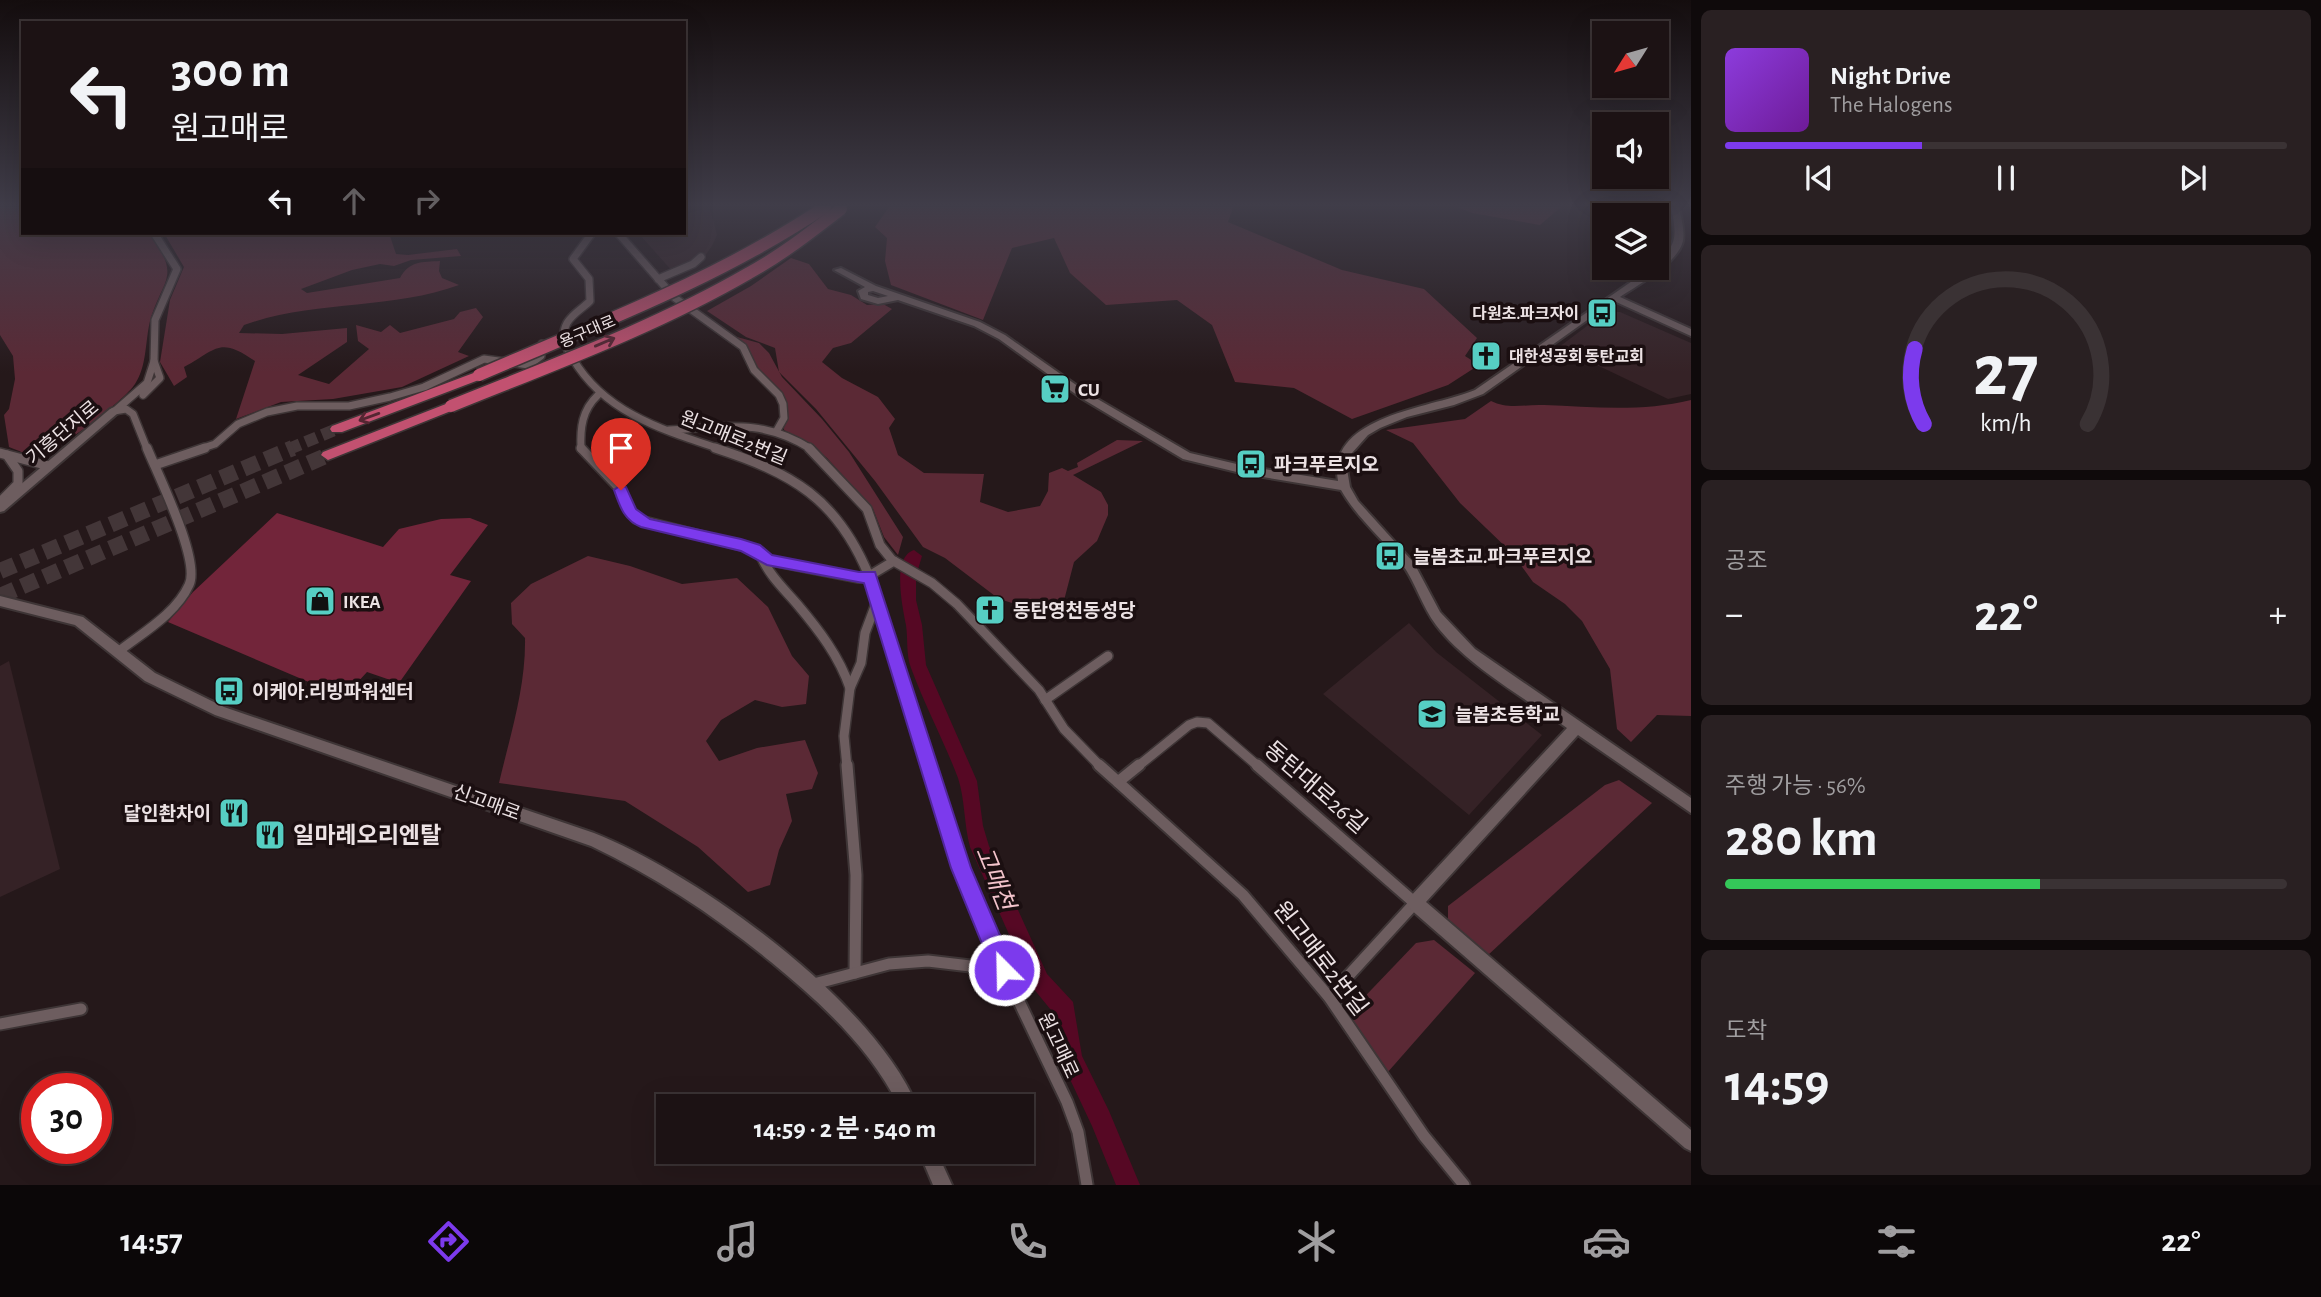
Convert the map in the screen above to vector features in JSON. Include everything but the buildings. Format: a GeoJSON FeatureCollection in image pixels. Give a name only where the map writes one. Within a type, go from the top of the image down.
{"type":"FeatureCollection","features":[{"type":"Feature","properties":{"kind":"highway","name":"용구대로"},"geometry":{"type":"LineString","coordinates":[[337,429],[479,375],[736,262]]}},
{"type":"Feature","properties":{"kind":"highway","name":"용구대로"},"geometry":{"type":"LineString","coordinates":[[328,454],[451,406],[706,297],[765,262]]}},
{"type":"Feature","properties":{"kind":"street"},"geometry":{"type":"LineString","coordinates":[[114,411],[147,383],[154,361],[155,320],[177,269],[175,262]]}},
{"type":"Feature","properties":{"kind":"street"},"geometry":{"type":"LineString","coordinates":[[576,262],[589,279],[591,295],[588,304],[570,319],[565,327],[564,341],[579,374],[598,395],[588,405],[581,420],[581,449],[621,490],[629,511],[636,519],[754,549],[771,575],[826,639],[846,673],[850,688]]}},
{"type":"Feature","properties":{"kind":"street"},"geometry":{"type":"LineString","coordinates":[[643,262],[693,313],[743,347],[754,370],[779,395],[783,404],[784,418],[776,432]]}},
{"type":"Feature","properties":{"kind":"street"},"geometry":{"type":"LineString","coordinates":[[658,279],[695,262]]}},
{"type":"Feature","properties":{"kind":"street"},"geometry":{"type":"LineString","coordinates":[[838,270],[873,288],[863,291],[864,297],[878,301],[901,297],[977,324],[1002,337],[1085,396],[1187,456],[1245,470],[1343,486]]}},
{"type":"Feature","properties":{"kind":"street"},"geometry":{"type":"LineString","coordinates":[[1639,280],[1479,392],[1453,403],[1381,423],[1366,431],[1353,442],[1346,453],[1343,486],[1361,513],[1409,564],[1446,630],[1470,653],[1691,806]]}},
{"type":"Feature","properties":{"kind":"street"},"geometry":{"type":"LineString","coordinates":[[1614,298],[1691,333]]}},
{"type":"Feature","properties":{"kind":"street"},"geometry":{"type":"LineString","coordinates":[[155,465],[215,444],[238,425],[267,412],[297,406],[349,406],[390,397],[424,387],[484,359],[529,365],[541,356],[541,345],[552,340],[564,341]]}},
{"type":"Feature","properties":{"kind":"street"},"geometry":{"type":"LineString","coordinates":[[114,411],[143,395],[160,378],[154,361]]}},
{"type":"Feature","properties":{"kind":"street"},"geometry":{"type":"LineString","coordinates":[[133,414],[143,395]]}},
{"type":"Feature","properties":{"kind":"street","name":"원고매로2번길"},"geometry":{"type":"LineString","coordinates":[[598,395],[631,415],[753,460],[792,478],[817,496],[846,527],[869,576]]}},
{"type":"Feature","properties":{"kind":"street"},"geometry":{"type":"LineString","coordinates":[[114,411],[126,409],[133,414],[190,554],[194,577],[175,604],[118,652]]}},
{"type":"Feature","properties":{"kind":"street","name":"기흥단지로"},"geometry":{"type":"LineString","coordinates":[[0,508],[114,411]]}},
{"type":"Feature","properties":{"kind":"street"},"geometry":{"type":"LineString","coordinates":[[669,430],[748,425],[776,432],[810,448],[867,509],[880,545],[896,562],[925,579],[957,604],[984,635],[1023,672],[1080,748],[1118,782]]}},
{"type":"Feature","properties":{"kind":"street"},"geometry":{"type":"LineString","coordinates":[[3,454],[49,466]]}},
{"type":"Feature","properties":{"kind":"street"},"geometry":{"type":"LineString","coordinates":[[0,502],[18,484],[18,471],[3,454]]}},
{"type":"Feature","properties":{"kind":"street"},"geometry":{"type":"LineString","coordinates":[[761,556],[859,578],[869,576],[896,562]]}},
{"type":"Feature","properties":{"kind":"street","name":"원고매로"},"geometry":{"type":"LineString","coordinates":[[869,576],[961,868],[1004,970],[1066,1102],[1077,1132],[1087,1185]]}},
{"type":"Feature","properties":{"kind":"street"},"geometry":{"type":"LineString","coordinates":[[855,972],[856,875],[844,736],[850,688],[861,663],[865,632],[878,599]]}},
{"type":"Feature","properties":{"kind":"street","name":"신고매로"},"geometry":{"type":"LineString","coordinates":[[0,601],[79,621],[150,677],[220,711],[372,762],[620,852],[674,881],[734,922],[838,1008],[866,1039],[902,1094]]}},
{"type":"Feature","properties":{"kind":"street"},"geometry":{"type":"LineString","coordinates":[[1045,700],[1108,656]]}},
{"type":"Feature","properties":{"kind":"street","name":"동탄대로26길"},"geometry":{"type":"LineString","coordinates":[[1118,782],[1189,725],[1197,722],[1208,723],[1690,1137]]}},
{"type":"Feature","properties":{"kind":"street"},"geometry":{"type":"LineString","coordinates":[[1329,998],[1577,727]]}},
{"type":"Feature","properties":{"kind":"street","name":"원고매로2번길"},"geometry":{"type":"LineString","coordinates":[[1118,782],[1237,888],[1329,998],[1424,1136],[1464,1185]]}},
{"type":"Feature","properties":{"kind":"street"},"geometry":{"type":"LineString","coordinates":[[810,985],[889,964],[928,961],[1004,970]]}},
{"type":"Feature","properties":{"kind":"street"},"geometry":{"type":"LineString","coordinates":[[0,1024],[80,1009]]}},
{"type":"Feature","properties":{"kind":"street"},"geometry":{"type":"LineString","coordinates":[[933,1164],[943,1185]]}},
{"type":"Feature","properties":{"kind":"shaded area"},"geometry":{"type":"Polygon","coordinates":[[[0,262],[166,262],[167,277],[150,321],[144,362],[135,384],[88,426],[44,453],[35,455],[9,447],[4,415],[9,409],[15,379],[13,356],[0,335],[0,262]]]}},
{"type":"Feature","properties":{"kind":"shaded area"},"geometry":{"type":"Polygon","coordinates":[[[181,262],[404,262],[394,266],[380,264],[352,270],[301,289],[307,293],[400,278],[412,265],[440,262],[442,278],[459,285],[406,298],[270,317],[244,325],[239,333],[282,334],[347,328],[347,342],[298,375],[329,384],[369,349],[358,341],[356,325],[381,332],[390,325],[400,333],[454,319],[460,312],[476,308],[483,317],[458,352],[469,356],[402,387],[333,399],[281,402],[236,419],[255,361],[233,349],[218,348],[184,367],[187,377],[174,386],[160,362],[170,300],[184,267],[181,262]]]}},
{"type":"Feature","properties":{"kind":"shaded area"},"geometry":{"type":"Polygon","coordinates":[[[664,262],[700,262],[699,264],[673,272],[664,262]]]}},
{"type":"Feature","properties":{"kind":"shaded area"},"geometry":{"type":"Polygon","coordinates":[[[785,262],[804,262],[809,264],[828,289],[851,295],[867,305],[883,304],[892,309],[851,343],[833,348],[822,362],[842,378],[878,397],[895,419],[889,428],[898,455],[924,473],[984,474],[980,502],[1008,512],[1040,506],[1048,491],[1049,473],[1062,468],[1068,471],[1078,467],[1077,463],[1117,440],[1143,441],[1073,475],[1101,492],[1108,505],[1108,515],[1097,541],[1074,562],[1061,612],[1055,613],[1041,600],[1019,605],[999,599],[945,558],[923,547],[875,481],[816,409],[779,372],[775,348],[746,337],[707,311],[751,286],[785,262]]]}},
{"type":"Feature","properties":{"kind":"shaded area"},"geometry":{"type":"Polygon","coordinates":[[[885,262],[1006,262],[983,320],[891,285],[885,262]]]}},
{"type":"Feature","properties":{"kind":"shaded area"},"geometry":{"type":"Polygon","coordinates":[[[1065,262],[1324,262],[1342,270],[1424,289],[1477,338],[1465,356],[1479,365],[1448,385],[1352,419],[1294,388],[1235,382],[1212,325],[1177,300],[1106,305],[1070,273],[1065,262]]]}},
{"type":"Feature","properties":{"kind":"shaded area"},"geometry":{"type":"Polygon","coordinates":[[[1607,311],[1620,312],[1691,343],[1691,394],[1668,399],[1559,347],[1607,311]]]}},
{"type":"Feature","properties":{"kind":"shaded area"},"geometry":{"type":"Polygon","coordinates":[[[737,337],[759,343],[769,353],[782,377],[849,452],[903,537],[898,555],[884,537],[873,509],[827,458],[784,430],[785,402],[760,373],[737,337]]]}},
{"type":"Feature","properties":{"kind":"shaded area"},"geometry":{"type":"Polygon","coordinates":[[[1691,400],[1691,716],[1657,715],[1631,742],[1617,729],[1610,669],[1582,621],[1565,604],[1533,582],[1512,553],[1460,503],[1413,443],[1386,430],[1465,419],[1491,401],[1511,406],[1618,408],[1691,400]]]}},
{"type":"Feature","properties":{"kind":"shaded area"},"geometry":{"type":"Polygon","coordinates":[[[588,556],[630,566],[682,584],[737,578],[768,607],[792,656],[809,676],[806,704],[782,707],[755,700],[721,720],[706,741],[719,761],[757,748],[805,740],[818,773],[812,789],[786,794],[792,821],[779,850],[770,885],[748,892],[698,847],[625,801],[499,783],[516,711],[525,656],[525,638],[512,624],[511,603],[531,584],[588,556]]]}},
{"type":"Feature","properties":{"kind":"shaded area","name":"늘봄초등학교"},"geometry":{"type":"Polygon","coordinates":[[[1409,623],[1436,652],[1542,735],[1469,815],[1323,694],[1409,623]]]}},
{"type":"Feature","properties":{"kind":"shaded area"},"geometry":{"type":"Polygon","coordinates":[[[9,661],[60,869],[0,897],[0,666],[9,661]]]}},
{"type":"Feature","properties":{"kind":"shaded area"},"geometry":{"type":"Polygon","coordinates":[[[1619,780],[1652,803],[1487,956],[1448,922],[1448,906],[1605,785],[1619,780]]]}},
{"type":"Feature","properties":{"kind":"shaded area"},"geometry":{"type":"Polygon","coordinates":[[[1434,940],[1475,973],[1387,1073],[1355,1033],[1351,1011],[1416,943],[1434,940]]]}},
{"type":"Feature","properties":{"kind":"waterway","name":"고매천"},"geometry":{"type":"LineString","coordinates":[[914,556],[908,576],[908,600],[914,625],[918,665],[968,781],[974,826],[980,847],[1040,981],[1065,1010],[1071,1058],[1101,1119],[1128,1185]]}},
{"type":"Feature","properties":{"kind":"tunnel"},"geometry":{"type":"LineString","coordinates":[[289,449],[337,429]]}},
{"type":"Feature","properties":{"kind":"tunnel"},"geometry":{"type":"LineString","coordinates":[[0,571],[293,448]]}},
{"type":"Feature","properties":{"kind":"tunnel"},"geometry":{"type":"LineString","coordinates":[[0,596],[328,455]]}},
{"type":"Feature","properties":{"kind":"place","name":"다원초.파크자이"},"geometry":{"type":"Point","coordinates":[1602,313]}},
{"type":"Feature","properties":{"kind":"place","name":"대한성공회 동탄교회"},"geometry":{"type":"Point","coordinates":[1486,356]}},
{"type":"Feature","properties":{"kind":"place","name":"CU"},"geometry":{"type":"Point","coordinates":[1055,389]}},
{"type":"Feature","properties":{"kind":"place","name":"파크푸르지오"},"geometry":{"type":"Point","coordinates":[1251,464]}},
{"type":"Feature","properties":{"kind":"place","name":"늘봄초교.파크푸르지오"},"geometry":{"type":"Point","coordinates":[1390,556]}},
{"type":"Feature","properties":{"kind":"place","name":"IKEA"},"geometry":{"type":"Point","coordinates":[320,601]}},
{"type":"Feature","properties":{"kind":"place","name":"동탄영천동성당"},"geometry":{"type":"Point","coordinates":[990,610]}},
{"type":"Feature","properties":{"kind":"place","name":"이케아.리빙파워센터"},"geometry":{"type":"Point","coordinates":[229,691]}},
{"type":"Feature","properties":{"kind":"place","name":"늘봄초등학교"},"geometry":{"type":"Point","coordinates":[1432,714]}},
{"type":"Feature","properties":{"kind":"place","name":"달인촨차이"},"geometry":{"type":"Point","coordinates":[234,813]}},
{"type":"Feature","properties":{"kind":"place","name":"일마레오리엔탈"},"geometry":{"type":"Point","coordinates":[270,835]}},
{"type":"Feature","properties":{"kind":"route"},"geometry":{"type":"LineString","coordinates":[[621,490],[626,497],[629,511],[636,519],[646,523],[741,545],[754,549],[767,559],[859,578],[869,576],[961,868],[1004,970]]}}]}
